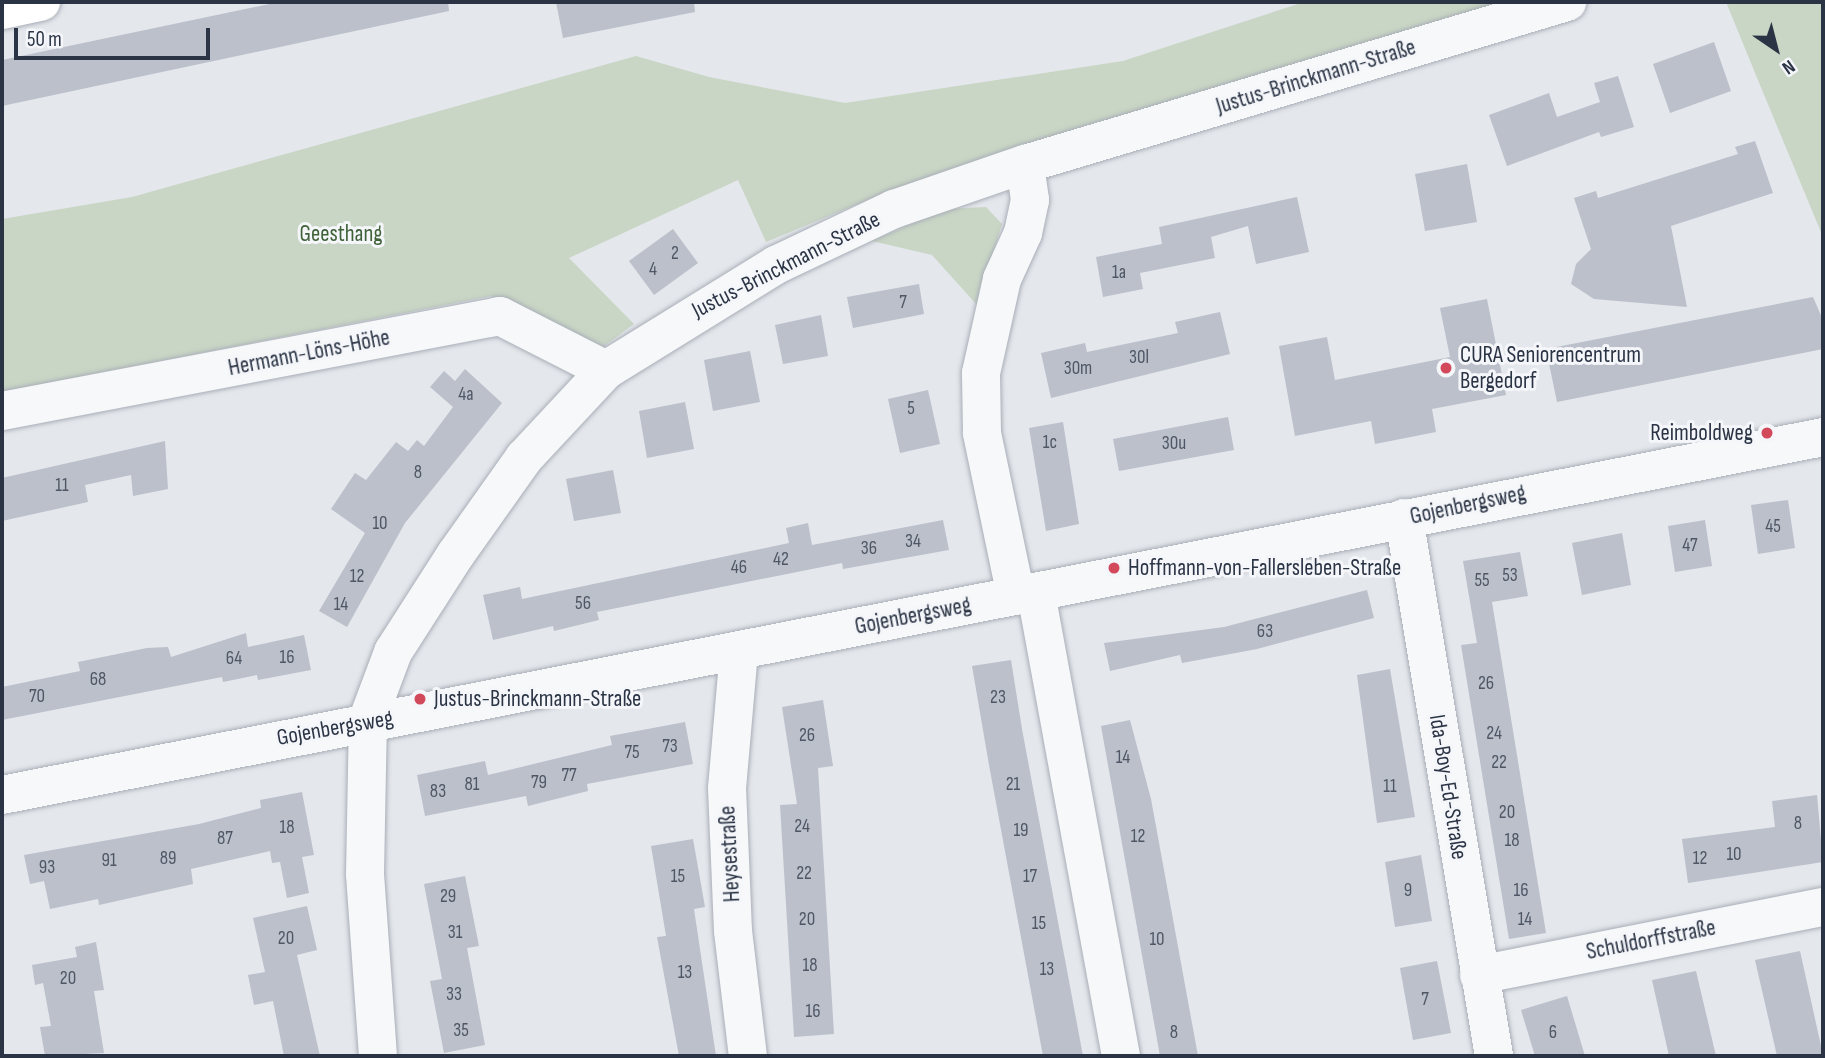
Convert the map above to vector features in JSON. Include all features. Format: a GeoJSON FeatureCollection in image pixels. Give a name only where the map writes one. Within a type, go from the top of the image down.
{"type":"FeatureCollection","features":[{"type":"Feature","properties":{"kind":"main road"},"geometry":{"type":"LineString","coordinates":[[2,10],[41,2]]}},
{"type":"Feature","properties":{"kind":"street","name":"Justus-Brinckmann-Straße"},"geometry":{"type":"LineString","coordinates":[[379,1056],[365,874],[368,719],[393,652],[456,554],[524,458],[606,370],[776,265],[894,209],[1025,164],[1567,2]]}},
{"type":"Feature","properties":{"kind":"street"},"geometry":{"type":"LineString","coordinates":[[1025,164],[1030,200],[1023,233],[1002,279],[981,373],[982,433],[1026,594],[1121,1056]]}},
{"type":"Feature","properties":{"kind":"street","name":"Hermann-Löns-Höhe"},"geometry":{"type":"LineString","coordinates":[[2,411],[500,316],[606,370]]}},
{"type":"Feature","properties":{"kind":"street","name":"Gojenbergsweg"},"geometry":{"type":"LineString","coordinates":[[2,795],[368,719],[739,650],[1823,437]]}},
{"type":"Feature","properties":{"kind":"street","name":"Ida-Boy-Ed-Straße"},"geometry":{"type":"LineString","coordinates":[[1404,518],[1494,1056]]}},
{"type":"Feature","properties":{"kind":"street","name":"Heysestraße"},"geometry":{"type":"LineString","coordinates":[[739,650],[727,788],[733,931],[748,1056]]}},
{"type":"Feature","properties":{"kind":"street","name":"Schuldorffstraße"},"geometry":{"type":"LineString","coordinates":[[1479,975],[1823,907]]}},
{"type":"Feature","properties":{"kind":"green space","name":"Geesthang"},"geometry":{"type":"Polygon","coordinates":[[[1304,2],[1507,2],[889,191],[766,242],[738,180],[569,258],[634,324],[600,349],[491,296],[2,392],[2,219],[132,197],[636,56],[709,77],[845,103],[1123,61],[1304,2]]]}},
{"type":"Feature","properties":{"kind":"green space"},"geometry":{"type":"Polygon","coordinates":[[[1726,2],[1823,2],[1823,237],[1760,85],[1726,2]]]}},
{"type":"Feature","properties":{"kind":"green space"},"geometry":{"type":"Polygon","coordinates":[[[986,207],[1002,224],[977,305],[932,255],[872,241],[944,209],[986,207]]]}},
{"type":"Feature","properties":{"kind":"building"},"geometry":{"type":"Polygon","coordinates":[[[279,2],[448,2],[449,11],[2,106],[2,60],[279,2]]]}},
{"type":"Feature","properties":{"kind":"building"},"geometry":{"type":"Polygon","coordinates":[[[556,2],[694,2],[695,12],[563,38],[556,2]]]}},
{"type":"Feature","properties":{"kind":"building"},"geometry":{"type":"Polygon","coordinates":[[[1714,42],[1731,91],[1670,113],[1653,64],[1714,42]]]}},
{"type":"Feature","properties":{"kind":"building"},"geometry":{"type":"Polygon","coordinates":[[[1618,76],[1634,127],[1601,137],[1599,132],[1507,166],[1489,115],[1549,93],[1557,117],[1600,102],[1594,83],[1618,76]]]}},
{"type":"Feature","properties":{"kind":"building"},"geometry":{"type":"Polygon","coordinates":[[[1755,141],[1773,193],[1671,226],[1687,307],[1594,299],[1571,284],[1576,264],[1591,249],[1574,198],[1596,191],[1598,198],[1738,154],[1735,147],[1755,141]]]}},
{"type":"Feature","properties":{"kind":"building"},"geometry":{"type":"Polygon","coordinates":[[[1467,164],[1477,222],[1425,231],[1415,174],[1467,164]]]}},
{"type":"Feature","properties":{"kind":"building"},"geometry":{"type":"Polygon","coordinates":[[[1297,197],[1309,252],[1256,264],[1248,226],[1211,237],[1215,258],[1140,273],[1143,289],[1103,297],[1096,257],[1162,244],[1159,227],[1297,197]]]}},
{"type":"Feature","properties":{"kind":"building"},"geometry":{"type":"Polygon","coordinates":[[[673,229],[698,263],[654,295],[629,261],[673,229]]]}},
{"type":"Feature","properties":{"kind":"building"},"geometry":{"type":"Polygon","coordinates":[[[919,284],[924,314],[853,328],[847,297],[919,284]]]}},
{"type":"Feature","properties":{"kind":"building"},"geometry":{"type":"Polygon","coordinates":[[[1813,297],[1823,320],[1823,349],[1557,402],[1546,349],[1813,297]]]}},
{"type":"Feature","properties":{"kind":"building","name":"CURA Seniorencentrum Bergedorf"},"geometry":{"type":"Polygon","coordinates":[[[1487,299],[1506,395],[1432,409],[1436,432],[1375,444],[1371,421],[1295,436],[1279,346],[1327,337],[1335,380],[1450,357],[1440,308],[1487,299]]]}},
{"type":"Feature","properties":{"kind":"building"},"geometry":{"type":"Polygon","coordinates":[[[1220,312],[1230,354],[1051,398],[1041,353],[1085,343],[1087,352],[1178,333],[1175,322],[1220,312]]]}},
{"type":"Feature","properties":{"kind":"building"},"geometry":{"type":"Polygon","coordinates":[[[821,315],[828,356],[783,364],[775,325],[821,315]]]}},
{"type":"Feature","properties":{"kind":"building"},"geometry":{"type":"Polygon","coordinates":[[[750,351],[760,402],[713,411],[704,360],[750,351]]]}},
{"type":"Feature","properties":{"kind":"building"},"geometry":{"type":"Polygon","coordinates":[[[465,369],[502,403],[405,523],[347,627],[319,611],[365,533],[331,509],[355,473],[366,480],[396,442],[408,451],[417,440],[424,446],[453,407],[430,387],[444,371],[455,381],[465,369]]]}},
{"type":"Feature","properties":{"kind":"building"},"geometry":{"type":"Polygon","coordinates":[[[928,390],[940,444],[900,453],[888,399],[928,390]]]}},
{"type":"Feature","properties":{"kind":"building"},"geometry":{"type":"Polygon","coordinates":[[[685,402],[694,449],[647,458],[639,411],[685,402]]]}},
{"type":"Feature","properties":{"kind":"building"},"geometry":{"type":"Polygon","coordinates":[[[1228,417],[1234,450],[1119,471],[1113,439],[1228,417]]]}},
{"type":"Feature","properties":{"kind":"building"},"geometry":{"type":"Polygon","coordinates":[[[1063,422],[1079,524],[1046,531],[1029,428],[1063,422]]]}},
{"type":"Feature","properties":{"kind":"building"},"geometry":{"type":"Polygon","coordinates":[[[165,441],[168,489],[133,496],[131,475],[85,485],[88,502],[2,521],[2,478],[165,441]]]}},
{"type":"Feature","properties":{"kind":"building"},"geometry":{"type":"Polygon","coordinates":[[[613,470],[621,513],[574,521],[566,479],[613,470]]]}},
{"type":"Feature","properties":{"kind":"building"},"geometry":{"type":"Polygon","coordinates":[[[1788,500],[1795,548],[1758,554],[1751,505],[1788,500]]]}},
{"type":"Feature","properties":{"kind":"building"},"geometry":{"type":"Polygon","coordinates":[[[943,520],[949,550],[843,569],[842,563],[597,612],[599,620],[554,631],[553,626],[493,640],[483,595],[520,587],[522,599],[789,543],[786,528],[808,523],[812,545],[943,520]]]}},
{"type":"Feature","properties":{"kind":"building"},"geometry":{"type":"Polygon","coordinates":[[[1705,520],[1712,566],[1675,572],[1668,526],[1705,520]]]}},
{"type":"Feature","properties":{"kind":"building"},"geometry":{"type":"Polygon","coordinates":[[[1622,533],[1631,585],[1582,595],[1572,543],[1622,533]]]}},
{"type":"Feature","properties":{"kind":"building"},"geometry":{"type":"Polygon","coordinates":[[[1520,552],[1528,596],[1492,602],[1546,933],[1509,939],[1461,645],[1477,643],[1463,561],[1520,552]]]}},
{"type":"Feature","properties":{"kind":"building"},"geometry":{"type":"Polygon","coordinates":[[[1367,590],[1374,618],[1257,649],[1182,663],[1180,655],[1110,671],[1104,643],[1224,627],[1367,590]]]}},
{"type":"Feature","properties":{"kind":"building"},"geometry":{"type":"Polygon","coordinates":[[[246,633],[248,647],[304,635],[311,670],[258,680],[257,675],[223,682],[222,677],[2,720],[2,687],[80,671],[78,662],[147,648],[168,647],[171,657],[246,633]]]}},
{"type":"Feature","properties":{"kind":"building"},"geometry":{"type":"Polygon","coordinates":[[[1011,660],[1083,1056],[1043,1056],[989,765],[972,666],[1011,660]]]}},
{"type":"Feature","properties":{"kind":"building"},"geometry":{"type":"Polygon","coordinates":[[[1390,669],[1415,817],[1377,823],[1357,675],[1390,669]]]}},
{"type":"Feature","properties":{"kind":"building"},"geometry":{"type":"Polygon","coordinates":[[[823,700],[833,766],[818,768],[834,1034],[794,1037],[780,805],[797,804],[782,707],[823,700]]]}},
{"type":"Feature","properties":{"kind":"building"},"geometry":{"type":"Polygon","coordinates":[[[1130,720],[1151,799],[1198,1056],[1160,1056],[1101,726],[1130,720]]]}},
{"type":"Feature","properties":{"kind":"building"},"geometry":{"type":"Polygon","coordinates":[[[685,722],[693,764],[587,784],[588,791],[528,806],[526,796],[425,816],[417,775],[485,761],[488,775],[612,745],[610,736],[685,722]]]}},
{"type":"Feature","properties":{"kind":"building"},"geometry":{"type":"Polygon","coordinates":[[[302,792],[314,855],[302,857],[309,893],[287,898],[280,862],[272,863],[270,851],[191,869],[193,884],[99,905],[98,899],[50,909],[44,881],[30,884],[24,855],[199,824],[261,808],[260,800],[302,792]]]}},
{"type":"Feature","properties":{"kind":"building"},"geometry":{"type":"Polygon","coordinates":[[[1817,795],[1823,862],[1688,883],[1682,839],[1775,827],[1772,801],[1817,795]]]}},
{"type":"Feature","properties":{"kind":"building"},"geometry":{"type":"Polygon","coordinates":[[[693,839],[705,907],[694,909],[716,1056],[679,1056],[657,937],[666,936],[651,846],[693,839]]]}},
{"type":"Feature","properties":{"kind":"building"},"geometry":{"type":"Polygon","coordinates":[[[1421,855],[1432,921],[1395,927],[1385,862],[1421,855]]]}},
{"type":"Feature","properties":{"kind":"building"},"geometry":{"type":"Polygon","coordinates":[[[465,876],[479,946],[467,948],[485,1045],[444,1053],[430,981],[442,979],[424,884],[465,876]]]}},
{"type":"Feature","properties":{"kind":"building"},"geometry":{"type":"Polygon","coordinates":[[[307,906],[317,950],[297,955],[320,1056],[284,1056],[273,1001],[254,1005],[248,975],[265,972],[253,918],[307,906]]]}},
{"type":"Feature","properties":{"kind":"building"},"geometry":{"type":"Polygon","coordinates":[[[96,942],[104,990],[94,991],[104,1053],[45,1056],[40,1027],[51,1026],[43,983],[35,985],[32,965],[77,957],[75,947],[96,942]]]}},
{"type":"Feature","properties":{"kind":"building"},"geometry":{"type":"Polygon","coordinates":[[[1800,951],[1823,1056],[1777,1056],[1755,960],[1800,951]]]}},
{"type":"Feature","properties":{"kind":"building"},"geometry":{"type":"Polygon","coordinates":[[[1437,961],[1451,1033],[1413,1040],[1400,968],[1437,961]]]}},
{"type":"Feature","properties":{"kind":"building"},"geometry":{"type":"Polygon","coordinates":[[[1696,971],[1716,1056],[1669,1056],[1652,980],[1696,971]]]}},
{"type":"Feature","properties":{"kind":"building"},"geometry":{"type":"Polygon","coordinates":[[[1567,996],[1585,1056],[1535,1056],[1521,1010],[1567,996]]]}},
{"type":"Feature","properties":{"kind":"place","name":"CURA Seniorencentrum Bergedorf"},"geometry":{"type":"Point","coordinates":[1446,368]}},
{"type":"Feature","properties":{"kind":"place","name":"Reimboldweg"},"geometry":{"type":"Point","coordinates":[1767,433]}},
{"type":"Feature","properties":{"kind":"place","name":"Hoffmann-von-Fallersleben-Straße"},"geometry":{"type":"Point","coordinates":[1114,568]}},
{"type":"Feature","properties":{"kind":"place","name":"Justus-Brinckmann-Straße"},"geometry":{"type":"Point","coordinates":[420,699]}}]}
